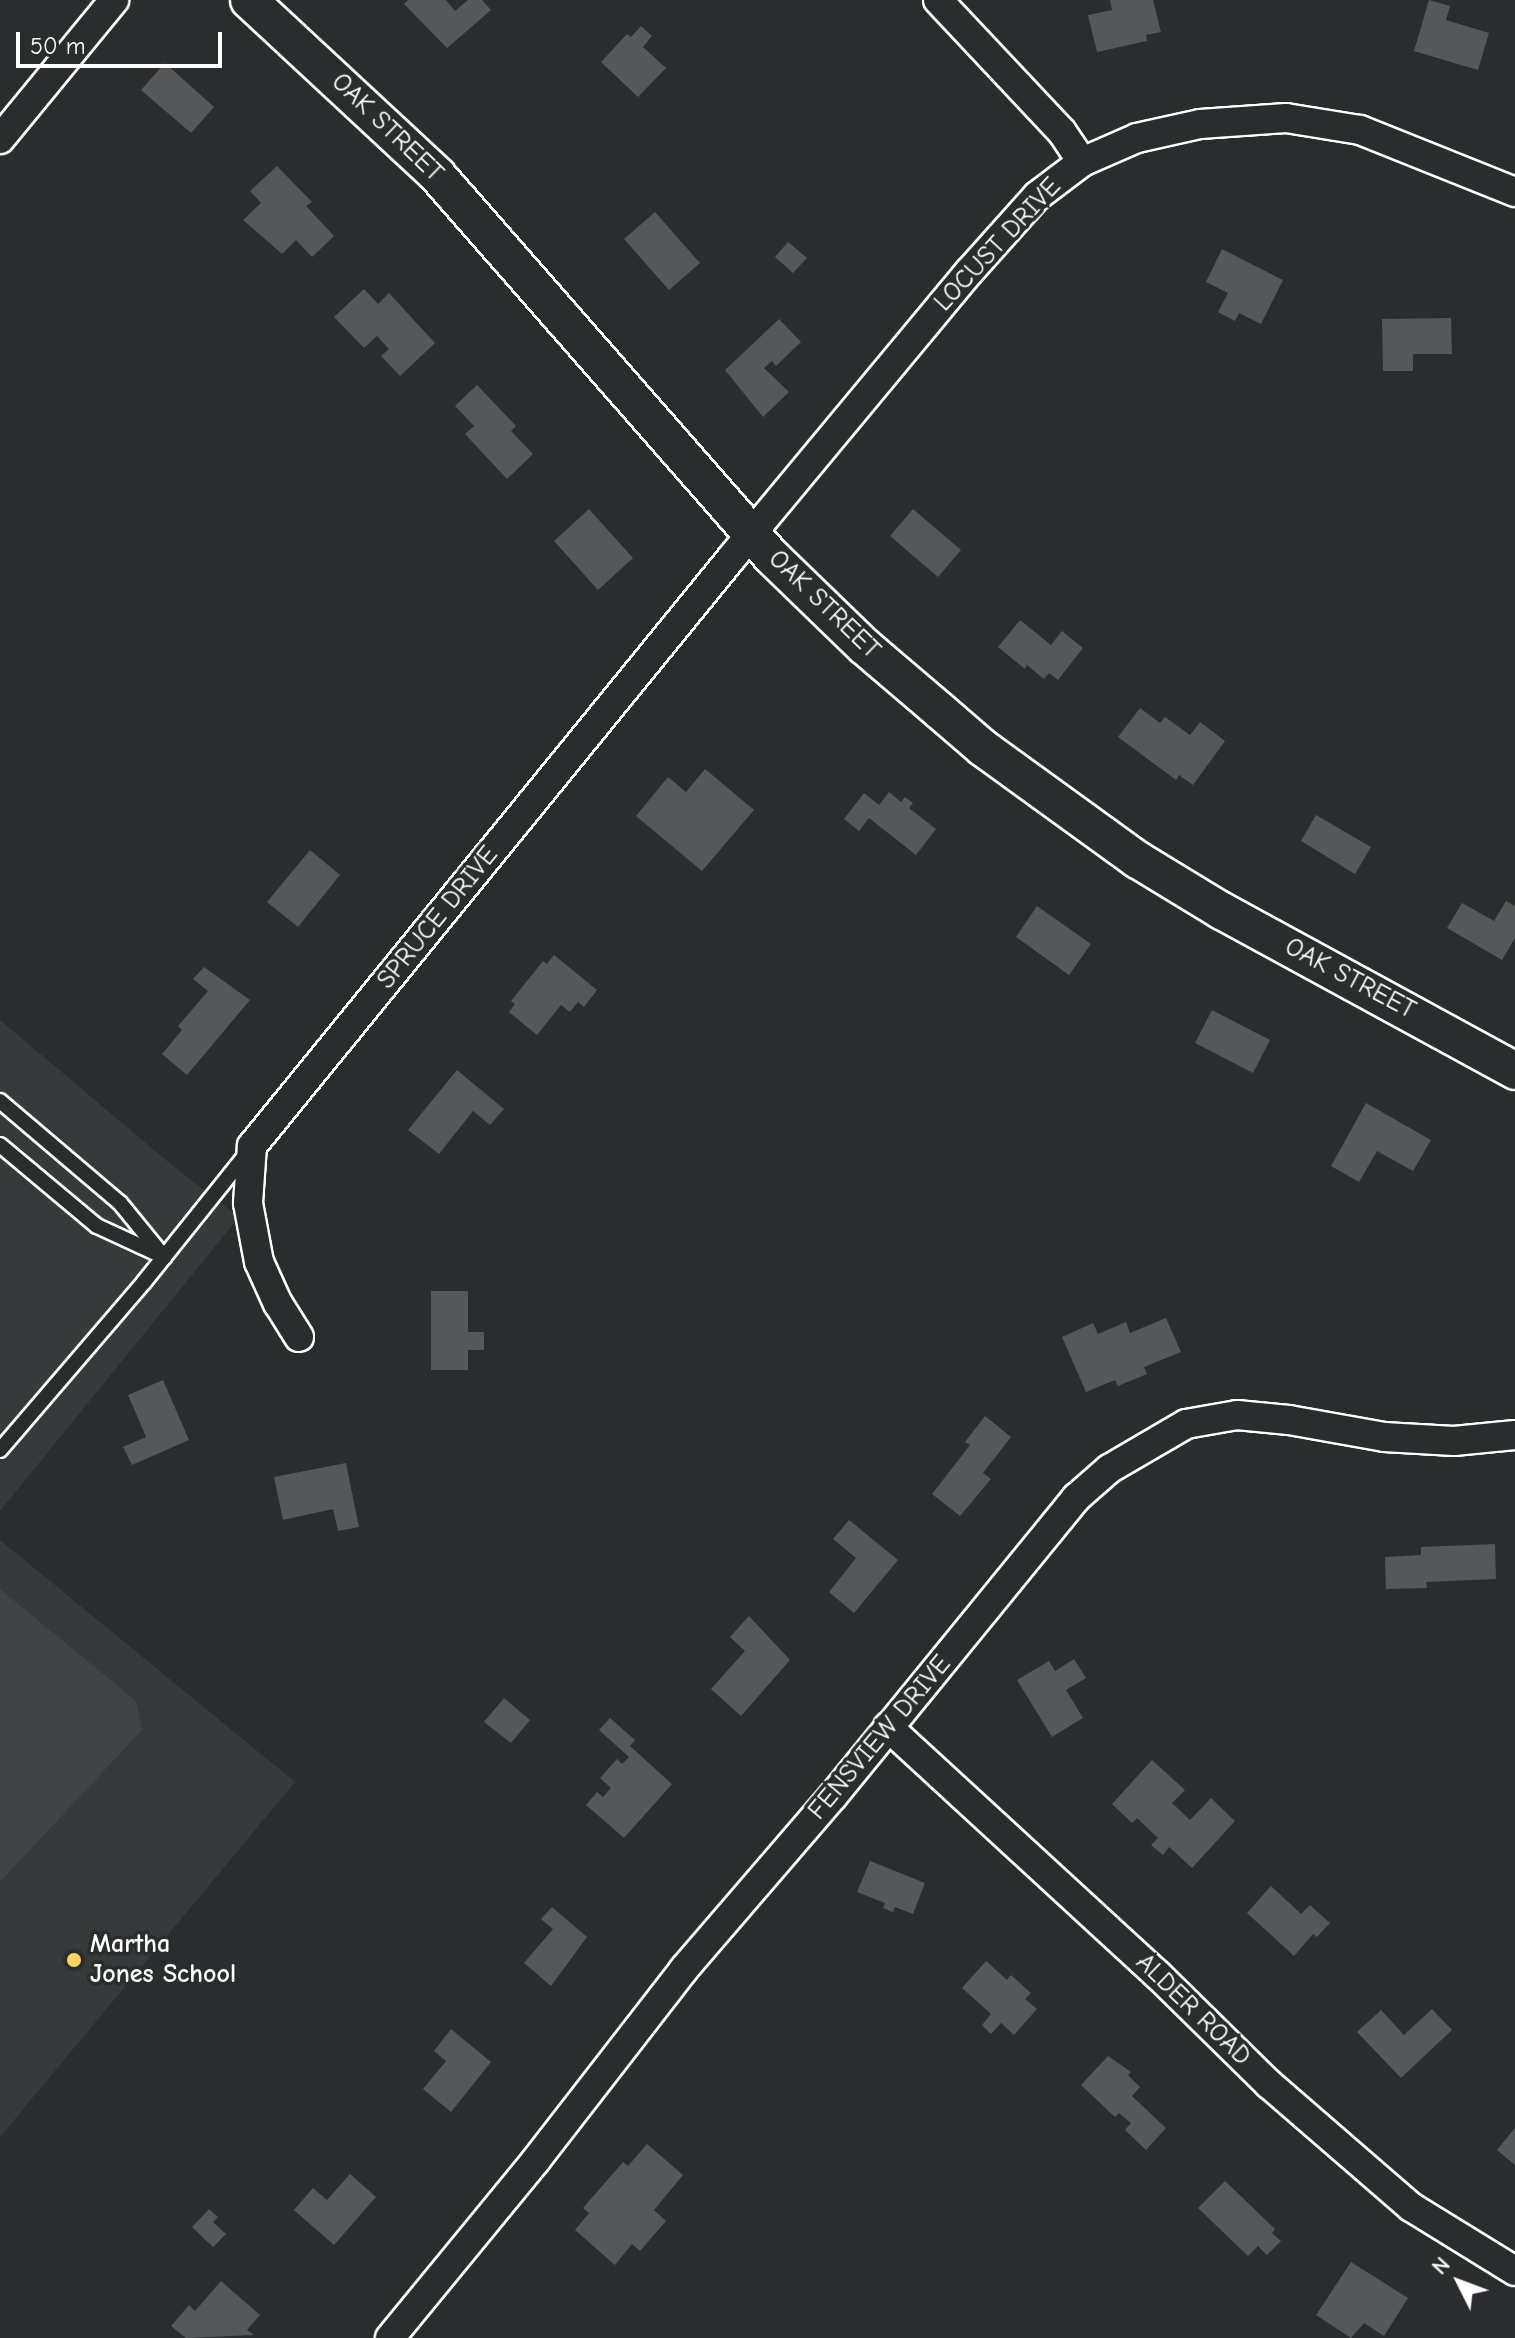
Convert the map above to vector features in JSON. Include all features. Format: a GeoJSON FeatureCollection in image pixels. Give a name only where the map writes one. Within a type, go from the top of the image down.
{"type":"FeatureCollection","features":[{"type":"Feature","properties":{"kind":"street"},"geometry":{"type":"LineString","coordinates":[[0,139],[114,0]]}},
{"type":"Feature","properties":{"kind":"street","name":"OAK STREET"},"geometry":{"type":"LineString","coordinates":[[249,0],[437,175],[752,534],[864,646],[939,710],[1094,829],[1222,911],[1515,1071]]}},
{"type":"Feature","properties":{"kind":"street"},"geometry":{"type":"LineString","coordinates":[[938,0],[1062,132],[1082,162]]}},
{"type":"Feature","properties":{"kind":"street","name":"LOCUST DRIVE"},"geometry":{"type":"LineString","coordinates":[[752,534],[969,272],[1037,196],[1082,162],[1137,138],[1200,124],[1286,118],[1360,130],[1515,192]]}},
{"type":"Feature","properties":{"kind":"street","name":"SPRUCE DRIVE"},"geometry":{"type":"LineString","coordinates":[[252,1146],[752,534]]}},
{"type":"Feature","properties":{"kind":"street"},"geometry":{"type":"LineString","coordinates":[[252,1146],[248,1203],[259,1262],[278,1304],[299,1337]]}},
{"type":"Feature","properties":{"kind":"street","name":"FENSVIEW DRIVE"},"geometry":{"type":"LineString","coordinates":[[390,2338],[536,2160],[684,1969],[1076,1498],[1109,1469],[1186,1424],[1237,1415],[1289,1420],[1384,1437],[1454,1441],[1515,1435]]}},
{"type":"Feature","properties":{"kind":"street","name":"ALDER ROAD"},"geometry":{"type":"LineString","coordinates":[[888,1727],[1158,1975],[1269,2084],[1399,2197],[1515,2271]]}},
{"type":"Feature","properties":{"kind":"lane"},"geometry":{"type":"LineString","coordinates":[[0,1101],[120,1203],[164,1257]]}},
{"type":"Feature","properties":{"kind":"lane"},"geometry":{"type":"LineString","coordinates":[[0,1145],[97,1226],[164,1257]]}},
{"type":"Feature","properties":{"kind":"lane"},"geometry":{"type":"LineString","coordinates":[[0,1450],[164,1257],[252,1146]]}},
{"type":"Feature","properties":{"kind":"shaded area"},"geometry":{"type":"Polygon","coordinates":[[[0,1020],[173,1166],[239,1217],[0,1511],[0,1020]]]}},
{"type":"Feature","properties":{"kind":"shaded area","name":"Martha Jones School"},"geometry":{"type":"Polygon","coordinates":[[[0,1540],[295,1782],[0,2137],[0,1540]]]}},
{"type":"Feature","properties":{"kind":"shaded area"},"geometry":{"type":"Polygon","coordinates":[[[0,1589],[136,1701],[142,1730],[0,1882],[0,1589]]]}},
{"type":"Feature","properties":{"kind":"building"},"geometry":{"type":"Polygon","coordinates":[[[408,0],[446,0],[455,11],[468,0],[482,0],[491,10],[447,48],[404,4],[408,0]]]}},
{"type":"Feature","properties":{"kind":"building"},"geometry":{"type":"Polygon","coordinates":[[[1110,0],[1153,0],[1161,32],[1146,35],[1147,41],[1097,52],[1088,15],[1112,10],[1110,0]]]}},
{"type":"Feature","properties":{"kind":"building"},"geometry":{"type":"Polygon","coordinates":[[[1429,0],[1450,6],[1446,20],[1489,33],[1478,70],[1414,51],[1429,0]]]}},
{"type":"Feature","properties":{"kind":"building"},"geometry":{"type":"Polygon","coordinates":[[[641,26],[652,36],[643,47],[666,68],[638,97],[601,62],[627,34],[631,37],[641,26]]]}},
{"type":"Feature","properties":{"kind":"building"},"geometry":{"type":"Polygon","coordinates":[[[165,63],[214,107],[191,133],[141,90],[165,63]]]}},
{"type":"Feature","properties":{"kind":"building"},"geometry":{"type":"Polygon","coordinates":[[[277,166],[312,202],[306,206],[334,236],[312,257],[296,240],[282,254],[243,220],[261,203],[250,191],[277,166]]]}},
{"type":"Feature","properties":{"kind":"building"},"geometry":{"type":"Polygon","coordinates":[[[655,212],[700,263],[669,290],[624,239],[655,212]]]}},
{"type":"Feature","properties":{"kind":"building"},"geometry":{"type":"Polygon","coordinates":[[[788,242],[807,258],[793,273],[775,257],[788,242]]]}},
{"type":"Feature","properties":{"kind":"building"},"geometry":{"type":"Polygon","coordinates":[[[1222,249],[1283,280],[1261,324],[1239,313],[1235,321],[1218,312],[1228,293],[1206,282],[1222,249]]]}},
{"type":"Feature","properties":{"kind":"building"},"geometry":{"type":"Polygon","coordinates":[[[364,289],[378,304],[389,293],[435,343],[400,376],[381,356],[389,349],[377,336],[364,348],[334,317],[364,289]]]}},
{"type":"Feature","properties":{"kind":"building"},"geometry":{"type":"Polygon","coordinates":[[[1451,318],[1452,354],[1413,354],[1413,371],[1383,371],[1382,319],[1451,318]]]}},
{"type":"Feature","properties":{"kind":"building"},"geometry":{"type":"Polygon","coordinates":[[[779,319],[801,342],[776,366],[772,361],[764,368],[789,392],[763,417],[725,370],[779,319]]]}},
{"type":"Feature","properties":{"kind":"building"},"geometry":{"type":"Polygon","coordinates":[[[477,385],[516,426],[511,431],[533,454],[507,479],[465,434],[474,426],[455,406],[477,385]]]}},
{"type":"Feature","properties":{"kind":"building"},"geometry":{"type":"Polygon","coordinates":[[[589,509],[633,558],[598,590],[554,541],[589,509]]]}},
{"type":"Feature","properties":{"kind":"building"},"geometry":{"type":"Polygon","coordinates":[[[913,509],[961,550],[938,577],[890,536],[913,509]]]}},
{"type":"Feature","properties":{"kind":"building"},"geometry":{"type":"Polygon","coordinates":[[[1020,620],[1051,645],[1062,631],[1083,648],[1058,680],[1049,673],[1044,679],[1027,665],[1025,669],[998,647],[1020,620]]]}},
{"type":"Feature","properties":{"kind":"building"},"geometry":{"type":"Polygon","coordinates":[[[1140,708],[1160,723],[1165,717],[1190,735],[1200,722],[1225,741],[1193,785],[1179,775],[1176,780],[1118,737],[1140,708]]]}},
{"type":"Feature","properties":{"kind":"building"},"geometry":{"type":"Polygon","coordinates":[[[705,769],[754,810],[702,871],[636,816],[668,777],[686,792],[705,769]]]}},
{"type":"Feature","properties":{"kind":"building"},"geometry":{"type":"Polygon","coordinates":[[[889,792],[901,802],[905,797],[913,803],[909,808],[936,829],[916,855],[869,818],[859,831],[844,819],[864,793],[879,805],[889,792]]]}},
{"type":"Feature","properties":{"kind":"building"},"geometry":{"type":"Polygon","coordinates":[[[1316,815],[1371,847],[1355,874],[1301,841],[1316,815]]]}},
{"type":"Feature","properties":{"kind":"building"},"geometry":{"type":"Polygon","coordinates":[[[310,850],[340,875],[298,927],[267,902],[310,850]]]}},
{"type":"Feature","properties":{"kind":"building"},"geometry":{"type":"Polygon","coordinates":[[[1506,901],[1515,906],[1515,938],[1502,960],[1447,928],[1462,903],[1494,921],[1506,901]]]}},
{"type":"Feature","properties":{"kind":"building"},"geometry":{"type":"Polygon","coordinates":[[[1037,906],[1091,944],[1069,975],[1016,937],[1037,906]]]}},
{"type":"Feature","properties":{"kind":"building"},"geometry":{"type":"Polygon","coordinates":[[[554,955],[597,990],[584,1007],[578,1002],[570,1012],[561,1005],[537,1035],[509,1012],[515,1004],[511,1001],[543,961],[547,964],[554,955]]]}},
{"type":"Feature","properties":{"kind":"building"},"geometry":{"type":"Polygon","coordinates":[[[204,967],[250,1000],[187,1075],[162,1054],[182,1030],[178,1026],[208,991],[193,979],[204,967]]]}},
{"type":"Feature","properties":{"kind":"building"},"geometry":{"type":"Polygon","coordinates":[[[1212,1010],[1270,1040],[1253,1073],[1195,1043],[1212,1010]]]}},
{"type":"Feature","properties":{"kind":"building"},"geometry":{"type":"Polygon","coordinates":[[[457,1070],[504,1109],[490,1125],[473,1111],[439,1154],[408,1130],[457,1070]]]}},
{"type":"Feature","properties":{"kind":"building"},"geometry":{"type":"Polygon","coordinates":[[[1366,1103],[1431,1140],[1413,1171],[1377,1151],[1359,1182],[1331,1166],[1366,1103]]]}},
{"type":"Feature","properties":{"kind":"building"},"geometry":{"type":"Polygon","coordinates":[[[431,1291],[468,1291],[468,1332],[484,1332],[484,1350],[468,1350],[468,1370],[431,1370],[431,1291]]]}},
{"type":"Feature","properties":{"kind":"building"},"geometry":{"type":"Polygon","coordinates":[[[1166,1318],[1181,1352],[1144,1367],[1147,1374],[1118,1386],[1115,1380],[1086,1392],[1062,1337],[1093,1323],[1098,1334],[1126,1322],[1130,1333],[1166,1318]]]}},
{"type":"Feature","properties":{"kind":"building"},"geometry":{"type":"Polygon","coordinates":[[[163,1380],[189,1440],[132,1465],[123,1447],[146,1437],[128,1395],[163,1380]]]}},
{"type":"Feature","properties":{"kind":"building"},"geometry":{"type":"Polygon","coordinates":[[[985,1416],[1011,1437],[983,1473],[991,1479],[960,1516],[932,1494],[970,1445],[965,1442],[985,1416]]]}},
{"type":"Feature","properties":{"kind":"building"},"geometry":{"type":"Polygon","coordinates":[[[346,1463],[359,1527],[338,1531],[333,1509],[283,1520],[274,1477],[346,1463]]]}},
{"type":"Feature","properties":{"kind":"building"},"geometry":{"type":"Polygon","coordinates":[[[849,1520],[898,1560],[854,1613],[829,1592],[856,1558],[833,1539],[849,1520]]]}},
{"type":"Feature","properties":{"kind":"building"},"geometry":{"type":"Polygon","coordinates":[[[1495,1544],[1496,1579],[1426,1582],[1427,1588],[1386,1589],[1385,1557],[1421,1555],[1421,1547],[1495,1544]]]}},
{"type":"Feature","properties":{"kind":"building"},"geometry":{"type":"Polygon","coordinates":[[[749,1616],[790,1660],[741,1716],[711,1689],[745,1651],[730,1637],[749,1616]]]}},
{"type":"Feature","properties":{"kind":"building"},"geometry":{"type":"Polygon","coordinates":[[[1074,1659],[1086,1678],[1066,1690],[1083,1718],[1052,1737],[1017,1680],[1049,1661],[1055,1671],[1074,1659]]]}},
{"type":"Feature","properties":{"kind":"building"},"geometry":{"type":"Polygon","coordinates":[[[504,1698],[530,1720],[511,1743],[484,1722],[504,1698]]]}},
{"type":"Feature","properties":{"kind":"building"},"geometry":{"type":"Polygon","coordinates":[[[610,1718],[635,1740],[630,1746],[672,1784],[624,1838],[586,1805],[597,1792],[603,1797],[611,1788],[600,1778],[617,1759],[622,1764],[629,1757],[599,1730],[610,1718]]]}},
{"type":"Feature","properties":{"kind":"building"},"geometry":{"type":"Polygon","coordinates":[[[1152,1760],[1185,1790],[1172,1803],[1190,1820],[1211,1798],[1235,1821],[1192,1868],[1169,1847],[1163,1855],[1151,1845],[1158,1838],[1137,1818],[1132,1823],[1112,1804],[1152,1760]]]}},
{"type":"Feature","properties":{"kind":"building"},"geometry":{"type":"Polygon","coordinates":[[[870,1861],[925,1883],[913,1914],[895,1907],[893,1912],[883,1908],[885,1903],[857,1892],[870,1861]]]}},
{"type":"Feature","properties":{"kind":"building"},"geometry":{"type":"Polygon","coordinates":[[[1271,1886],[1301,1914],[1310,1905],[1330,1923],[1317,1937],[1313,1934],[1294,1956],[1247,1913],[1271,1886]]]}},
{"type":"Feature","properties":{"kind":"building"},"geometry":{"type":"Polygon","coordinates":[[[552,1907],[587,1937],[551,1986],[524,1963],[553,1929],[541,1919],[552,1907]]]}},
{"type":"Feature","properties":{"kind":"building"},"geometry":{"type":"Polygon","coordinates":[[[986,1961],[1007,1980],[1011,1975],[1031,1993],[1025,1999],[1037,2009],[1014,2035],[1001,2023],[991,2034],[982,2025],[991,2014],[962,1988],[986,1961]]]}},
{"type":"Feature","properties":{"kind":"building"},"geometry":{"type":"Polygon","coordinates":[[[1432,2009],[1452,2030],[1401,2078],[1357,2032],[1381,2010],[1404,2035],[1432,2009]]]}},
{"type":"Feature","properties":{"kind":"building"},"geometry":{"type":"Polygon","coordinates":[[[451,2029],[491,2062],[451,2112],[423,2089],[446,2061],[434,2051],[451,2029]]]}},
{"type":"Feature","properties":{"kind":"building"},"geometry":{"type":"Polygon","coordinates":[[[1108,2056],[1131,2072],[1128,2075],[1140,2087],[1132,2096],[1166,2128],[1146,2150],[1125,2130],[1131,2123],[1119,2113],[1115,2117],[1081,2085],[1108,2056]]]}},
{"type":"Feature","properties":{"kind":"building"},"geometry":{"type":"Polygon","coordinates":[[[1515,2128],[1515,2165],[1497,2150],[1515,2128]]]}},
{"type":"Feature","properties":{"kind":"building"},"geometry":{"type":"Polygon","coordinates":[[[647,2144],[683,2175],[654,2210],[666,2221],[640,2251],[632,2244],[615,2265],[575,2230],[589,2213],[583,2208],[623,2162],[628,2166],[647,2144]]]}},
{"type":"Feature","properties":{"kind":"building"},"geometry":{"type":"Polygon","coordinates":[[[350,2174],[376,2197],[334,2245],[294,2210],[313,2188],[327,2200],[350,2174]]]}},
{"type":"Feature","properties":{"kind":"building"},"geometry":{"type":"Polygon","coordinates":[[[1225,2181],[1275,2229],[1272,2233],[1281,2241],[1267,2255],[1258,2246],[1248,2256],[1198,2208],[1225,2181]]]}},
{"type":"Feature","properties":{"kind":"building"},"geometry":{"type":"Polygon","coordinates":[[[209,2209],[218,2217],[213,2222],[226,2234],[213,2247],[192,2227],[209,2209]]]}},
{"type":"Feature","properties":{"kind":"building"},"geometry":{"type":"Polygon","coordinates":[[[1351,2262],[1408,2298],[1384,2336],[1364,2323],[1351,2338],[1316,2315],[1351,2262]]]}},
{"type":"Feature","properties":{"kind":"building"},"geometry":{"type":"Polygon","coordinates":[[[221,2281],[260,2315],[247,2330],[254,2335],[186,2338],[171,2326],[189,2305],[195,2311],[221,2281]]]}},
{"type":"Feature","properties":{"kind":"place","name":"Martha Jones School"},"geometry":{"type":"Point","coordinates":[74,1960]}}]}
